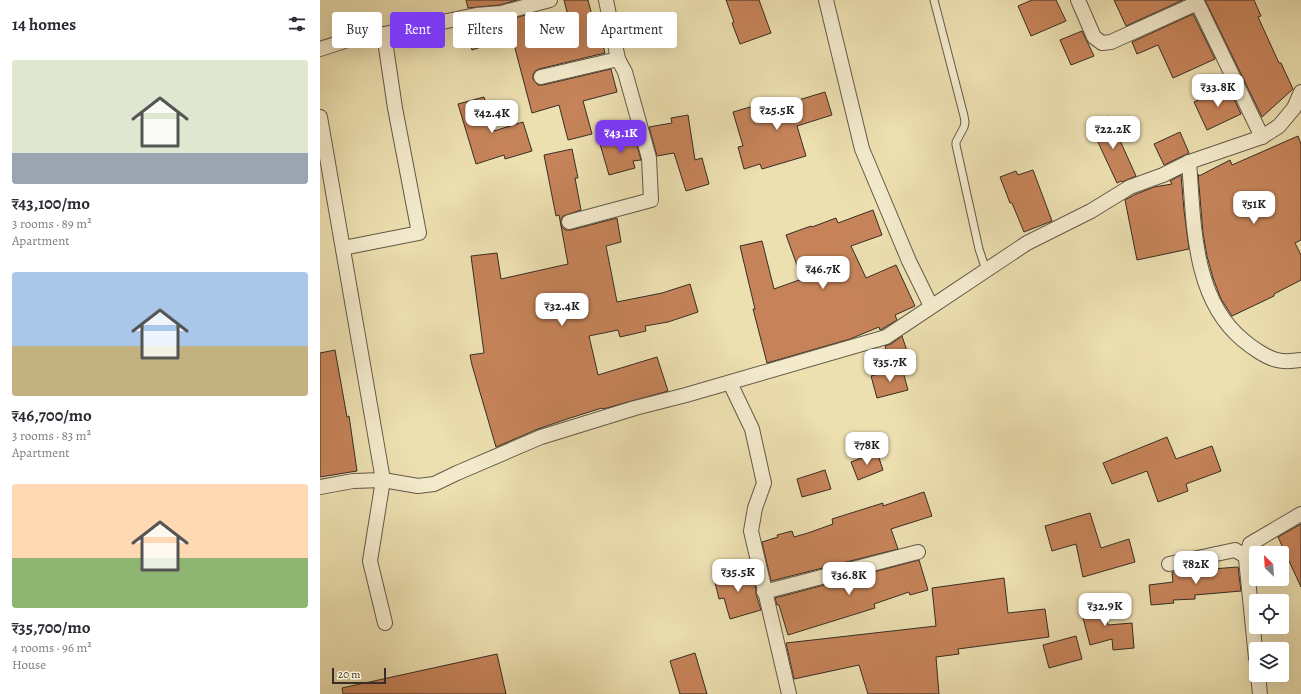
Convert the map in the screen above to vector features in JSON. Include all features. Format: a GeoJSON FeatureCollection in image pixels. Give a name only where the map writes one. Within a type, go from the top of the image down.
{"type":"FeatureCollection","features":[{"type":"Feature","properties":{"kind":"street"},"geometry":{"type":"LineString","coordinates":[[320,49],[360,36],[384,34],[476,15],[501,13],[550,0]]}},
{"type":"Feature","properties":{"kind":"street"},"geometry":{"type":"LineString","coordinates":[[569,222],[651,200],[649,158],[625,72],[618,59],[606,0]]}},
{"type":"Feature","properties":{"kind":"street"},"geometry":{"type":"LineString","coordinates":[[826,0],[862,149],[909,261],[931,306]]}},
{"type":"Feature","properties":{"kind":"street"},"geometry":{"type":"LineString","coordinates":[[1078,0],[1094,37],[1102,44],[1111,42],[1196,1],[1262,137]]}},
{"type":"Feature","properties":{"kind":"street"},"geometry":{"type":"LineString","coordinates":[[343,248],[419,233],[395,108],[384,34]]}},
{"type":"Feature","properties":{"kind":"street"},"geometry":{"type":"LineString","coordinates":[[541,77],[618,59]]}},
{"type":"Feature","properties":{"kind":"street"},"geometry":{"type":"LineString","coordinates":[[320,487],[353,481],[383,480],[418,486],[434,484],[541,437],[635,408],[686,396],[886,337],[1027,243],[1091,211],[1130,187],[1163,175],[1189,162],[1262,137],[1279,126],[1294,108],[1301,92]]}},
{"type":"Feature","properties":{"kind":"street"},"geometry":{"type":"LineString","coordinates":[[320,117],[383,480],[370,562],[385,622]]}},
{"type":"Feature","properties":{"kind":"street"},"geometry":{"type":"LineString","coordinates":[[1189,162],[1195,238],[1201,269],[1222,318],[1236,334],[1253,348],[1276,360],[1301,360]]}},
{"type":"Feature","properties":{"kind":"street"},"geometry":{"type":"LineString","coordinates":[[730,383],[752,429],[764,483],[754,508],[751,531],[789,694]]}},
{"type":"Feature","properties":{"kind":"street"},"geometry":{"type":"LineString","coordinates":[[1254,642],[1246,559],[1250,544],[1301,514]]}},
{"type":"Feature","properties":{"kind":"street"},"geometry":{"type":"LineString","coordinates":[[1169,564],[1235,550],[1247,557]]}},
{"type":"Feature","properties":{"kind":"street"},"geometry":{"type":"LineString","coordinates":[[764,592],[918,552]]}},
{"type":"Feature","properties":{"kind":"street"},"geometry":{"type":"LineString","coordinates":[[1259,682],[1260,694]]}},
{"type":"Feature","properties":{"kind":"lane"},"geometry":{"type":"LineString","coordinates":[[934,0],[964,116],[965,122],[956,145],[979,249],[986,270]]}},
{"type":"Feature","properties":{"kind":"building"},"geometry":{"type":"Polygon","coordinates":[[[466,0],[517,0],[500,5],[468,8],[466,0]]]}},
{"type":"Feature","properties":{"kind":"building"},"geometry":{"type":"Polygon","coordinates":[[[564,0],[588,0],[591,12],[587,12],[587,48],[604,48],[605,53],[539,69],[535,71],[533,79],[538,85],[543,85],[611,69],[617,92],[583,101],[592,134],[568,140],[559,105],[532,113],[515,48],[517,48],[517,17],[525,15],[525,48],[579,48],[579,12],[567,12],[564,0]]]}},
{"type":"Feature","properties":{"kind":"building"},"geometry":{"type":"Polygon","coordinates":[[[726,0],[759,0],[771,33],[740,44],[732,23],[734,22],[726,0]]]}},
{"type":"Feature","properties":{"kind":"building"},"geometry":{"type":"Polygon","coordinates":[[[1032,0],[1056,0],[1066,21],[1031,36],[1018,6],[1032,0]]]}},
{"type":"Feature","properties":{"kind":"building"},"geometry":{"type":"Polygon","coordinates":[[[1114,0],[1183,0],[1126,26],[1114,0]]]}},
{"type":"Feature","properties":{"kind":"building"},"geometry":{"type":"Polygon","coordinates":[[[1205,0],[1254,0],[1261,16],[1258,17],[1279,63],[1281,63],[1293,89],[1262,117],[1205,0]]]}},
{"type":"Feature","properties":{"kind":"building"},"geometry":{"type":"Polygon","coordinates":[[[1193,14],[1215,59],[1173,78],[1158,45],[1137,54],[1132,42],[1193,14]]]}},
{"type":"Feature","properties":{"kind":"building"},"geometry":{"type":"Polygon","coordinates":[[[1082,31],[1094,56],[1071,65],[1060,40],[1082,31]]]}},
{"type":"Feature","properties":{"kind":"building"},"geometry":{"type":"Polygon","coordinates":[[[1228,86],[1241,114],[1207,130],[1194,102],[1228,86]]]}},
{"type":"Feature","properties":{"kind":"building"},"geometry":{"type":"Polygon","coordinates":[[[825,92],[832,115],[797,126],[806,156],[762,169],[760,164],[744,169],[738,147],[743,146],[733,112],[757,105],[759,112],[825,92]]]}},
{"type":"Feature","properties":{"kind":"building"},"geometry":{"type":"Polygon","coordinates":[[[484,97],[494,131],[523,122],[532,151],[505,159],[504,155],[476,164],[458,104],[484,97]]]}},
{"type":"Feature","properties":{"kind":"building"},"geometry":{"type":"Polygon","coordinates":[[[688,115],[695,160],[702,158],[709,184],[686,191],[674,153],[657,156],[649,127],[672,123],[671,118],[688,115]]]}},
{"type":"Feature","properties":{"kind":"building"},"geometry":{"type":"Polygon","coordinates":[[[1109,116],[1136,176],[1117,183],[1090,125],[1109,116]]]}},
{"type":"Feature","properties":{"kind":"building"},"geometry":{"type":"Polygon","coordinates":[[[1180,132],[1189,153],[1164,165],[1154,144],[1180,132]]]}},
{"type":"Feature","properties":{"kind":"building"},"geometry":{"type":"Polygon","coordinates":[[[634,134],[641,160],[633,161],[635,168],[609,175],[600,144],[634,134]]]}},
{"type":"Feature","properties":{"kind":"building"},"geometry":{"type":"Polygon","coordinates":[[[1298,136],[1301,144],[1301,240],[1295,243],[1301,255],[1301,280],[1274,294],[1274,296],[1232,316],[1221,299],[1207,256],[1203,233],[1198,174],[1199,176],[1230,160],[1232,165],[1298,136]]]}},
{"type":"Feature","properties":{"kind":"building"},"geometry":{"type":"Polygon","coordinates":[[[572,149],[578,178],[575,178],[581,210],[563,216],[561,219],[561,225],[566,230],[571,230],[617,218],[621,242],[606,246],[617,302],[662,293],[690,284],[698,312],[668,322],[645,326],[646,331],[620,337],[618,330],[589,336],[598,375],[657,357],[668,391],[603,409],[602,408],[567,419],[538,429],[496,447],[470,355],[484,353],[471,256],[497,253],[501,279],[568,264],[559,215],[556,216],[544,155],[572,149]]]}},
{"type":"Feature","properties":{"kind":"building"},"geometry":{"type":"Polygon","coordinates":[[[1033,170],[1052,221],[1024,232],[1012,203],[1010,203],[1000,177],[1016,171],[1018,175],[1033,170]]]}},
{"type":"Feature","properties":{"kind":"building"},"geometry":{"type":"Polygon","coordinates":[[[1181,175],[1189,249],[1137,260],[1125,200],[1154,187],[1172,184],[1170,181],[1181,175]]]}},
{"type":"Feature","properties":{"kind":"building"},"geometry":{"type":"Polygon","coordinates":[[[873,210],[882,235],[851,246],[866,278],[896,265],[915,306],[895,315],[897,320],[880,330],[879,327],[850,339],[767,363],[753,309],[755,309],[740,246],[762,241],[774,289],[802,279],[786,235],[836,218],[838,223],[873,210]]]}},
{"type":"Feature","properties":{"kind":"building"},"geometry":{"type":"Polygon","coordinates":[[[902,336],[910,360],[892,366],[885,346],[891,344],[902,336]]]}},
{"type":"Feature","properties":{"kind":"building"},"geometry":{"type":"Polygon","coordinates":[[[335,350],[347,417],[349,416],[357,471],[320,477],[320,353],[335,350]]]}},
{"type":"Feature","properties":{"kind":"building"},"geometry":{"type":"Polygon","coordinates":[[[902,368],[908,390],[877,398],[871,376],[902,368]]]}},
{"type":"Feature","properties":{"kind":"building"},"geometry":{"type":"Polygon","coordinates":[[[1167,437],[1176,459],[1212,446],[1221,471],[1186,484],[1188,491],[1158,502],[1147,471],[1112,484],[1103,463],[1167,437]]]}},
{"type":"Feature","properties":{"kind":"building"},"geometry":{"type":"Polygon","coordinates":[[[877,452],[883,470],[858,480],[851,462],[877,452]]]}},
{"type":"Feature","properties":{"kind":"building"},"geometry":{"type":"Polygon","coordinates":[[[825,470],[831,489],[802,497],[797,479],[825,470]]]}},
{"type":"Feature","properties":{"kind":"building"},"geometry":{"type":"Polygon","coordinates":[[[924,492],[932,516],[891,529],[898,549],[771,581],[762,542],[778,537],[777,535],[792,531],[794,537],[808,533],[833,524],[832,519],[883,503],[883,506],[924,492]]]}},
{"type":"Feature","properties":{"kind":"building"},"geometry":{"type":"Polygon","coordinates":[[[1090,513],[1101,548],[1129,539],[1135,562],[1083,577],[1076,544],[1052,551],[1045,526],[1090,513]]]}},
{"type":"Feature","properties":{"kind":"building"},"geometry":{"type":"Polygon","coordinates":[[[1301,524],[1301,587],[1289,561],[1289,546],[1282,546],[1278,537],[1301,524]]]}},
{"type":"Feature","properties":{"kind":"building"},"geometry":{"type":"Polygon","coordinates":[[[919,560],[928,590],[910,595],[909,592],[874,604],[875,608],[788,635],[779,605],[777,605],[775,598],[919,560]]]}},
{"type":"Feature","properties":{"kind":"building"},"geometry":{"type":"Polygon","coordinates":[[[1238,567],[1241,591],[1195,595],[1195,599],[1173,600],[1174,603],[1151,605],[1149,585],[1173,582],[1172,572],[1238,567]]]}},
{"type":"Feature","properties":{"kind":"building"},"geometry":{"type":"Polygon","coordinates":[[[751,568],[761,610],[730,619],[724,598],[719,599],[714,578],[751,568]]]}},
{"type":"Feature","properties":{"kind":"building"},"geometry":{"type":"Polygon","coordinates":[[[1004,578],[1008,613],[1045,609],[1049,637],[958,649],[959,654],[936,657],[939,694],[868,694],[859,665],[794,679],[786,643],[936,626],[932,588],[1004,578]]]}},
{"type":"Feature","properties":{"kind":"building"},"geometry":{"type":"Polygon","coordinates":[[[1099,597],[1105,621],[1107,620],[1108,625],[1132,623],[1134,648],[1113,650],[1112,639],[1090,645],[1079,602],[1099,597]]]}},
{"type":"Feature","properties":{"kind":"building"},"geometry":{"type":"Polygon","coordinates":[[[1076,636],[1082,659],[1049,668],[1043,645],[1076,636]]]}},
{"type":"Feature","properties":{"kind":"building"},"geometry":{"type":"Polygon","coordinates":[[[695,653],[707,694],[680,694],[670,661],[695,653]]]}},
{"type":"Feature","properties":{"kind":"building"},"geometry":{"type":"Polygon","coordinates":[[[497,654],[506,694],[343,694],[342,688],[497,654]]]}}]}
